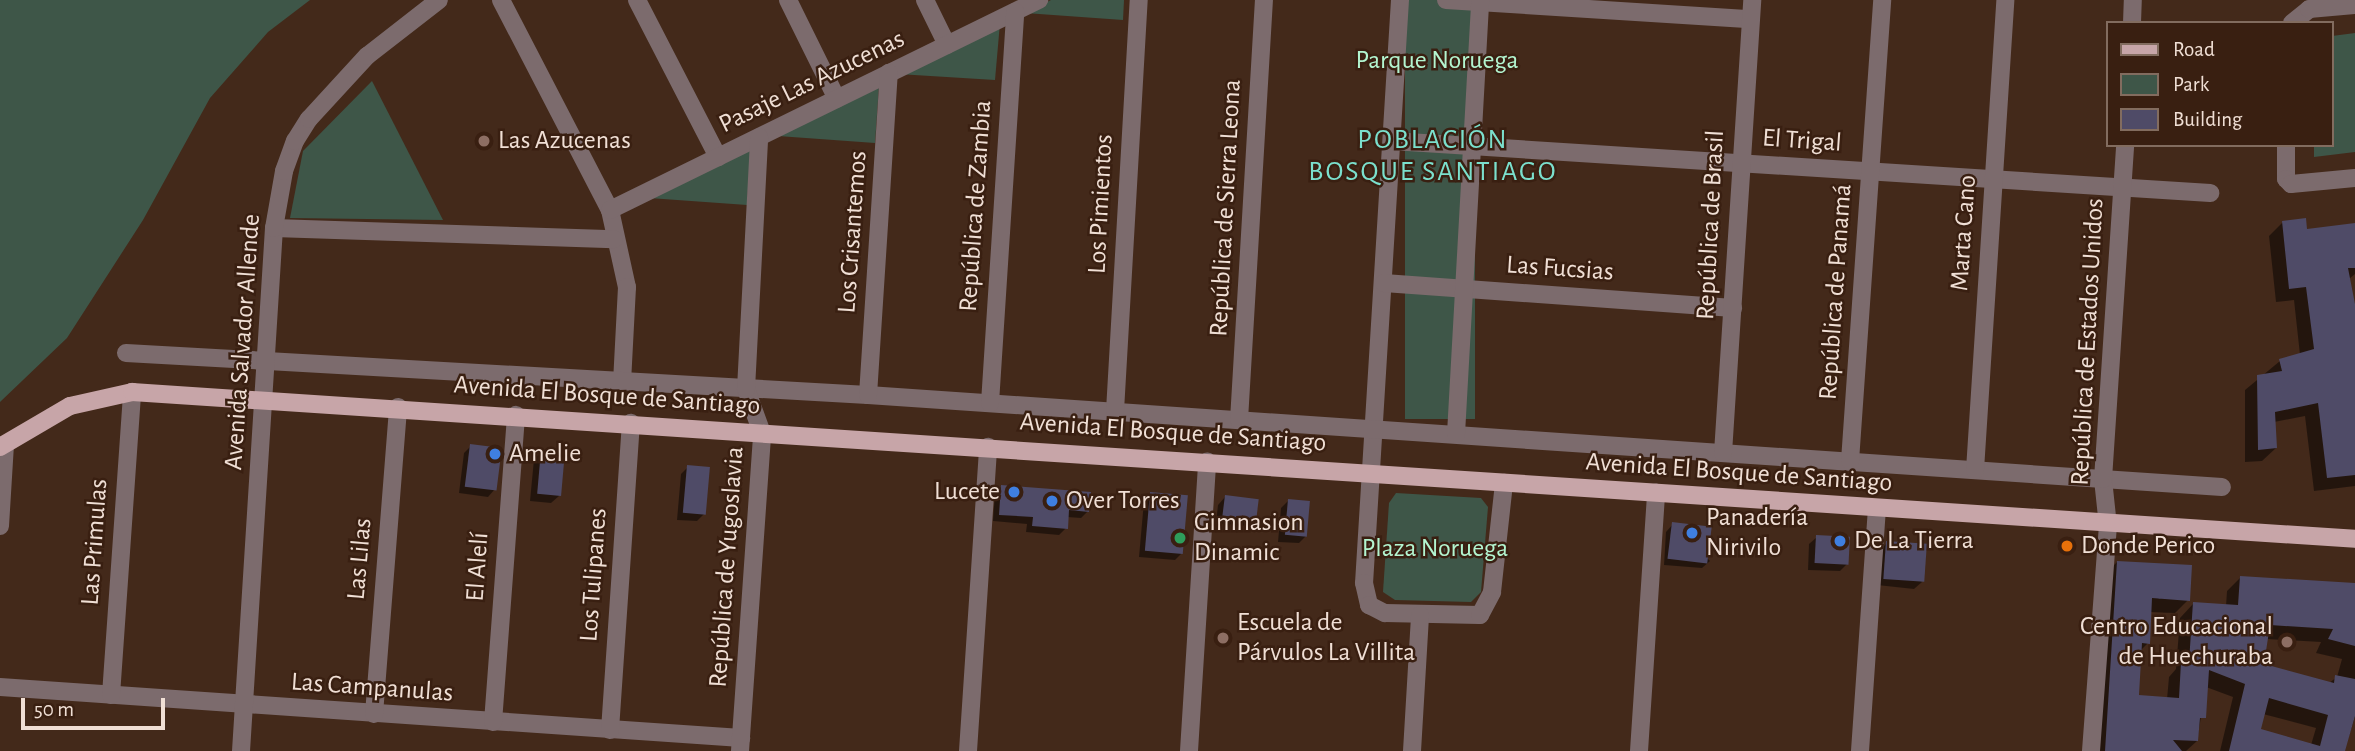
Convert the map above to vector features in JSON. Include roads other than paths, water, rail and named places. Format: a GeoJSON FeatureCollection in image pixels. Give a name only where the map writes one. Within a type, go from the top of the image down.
{"type":"FeatureCollection","features":[{"type":"Feature","properties":{"kind":"main road","name":"Avenida El Bosque de Santiago"},"geometry":{"type":"LineString","coordinates":[[2,446],[70,406],[131,391],[266,402],[398,407],[988,447],[2108,526],[2355,539]]}},
{"type":"Feature","properties":{"kind":"street","name":"Avenida Salvador Allende"},"geometry":{"type":"LineString","coordinates":[[241,751],[266,402],[274,228],[284,170],[295,141],[309,119],[367,56],[439,0]]}},
{"type":"Feature","properties":{"kind":"street"},"geometry":{"type":"LineString","coordinates":[[501,0],[610,210],[614,239],[627,287],[622,381]]}},
{"type":"Feature","properties":{"kind":"street"},"geometry":{"type":"LineString","coordinates":[[637,0],[718,157]]}},
{"type":"Feature","properties":{"kind":"street"},"geometry":{"type":"LineString","coordinates":[[788,0],[837,99]]}},
{"type":"Feature","properties":{"kind":"street"},"geometry":{"type":"LineString","coordinates":[[925,0],[947,45]]}},
{"type":"Feature","properties":{"kind":"street","name":"Pasaje Las Azucenas"},"geometry":{"type":"LineString","coordinates":[[610,210],[1039,0]]}},
{"type":"Feature","properties":{"kind":"street","name":"Los Pimientos"},"geometry":{"type":"LineString","coordinates":[[1115,411],[1139,0]]}},
{"type":"Feature","properties":{"kind":"street","name":"República de Sierra Leona"},"geometry":{"type":"LineString","coordinates":[[1239,420],[1264,0]]}},
{"type":"Feature","properties":{"kind":"street"},"geometry":{"type":"LineString","coordinates":[[1400,0],[1366,599],[1378,612],[1474,617],[1489,605],[1503,483]]}},
{"type":"Feature","properties":{"kind":"street"},"geometry":{"type":"LineString","coordinates":[[1446,0],[1751,19]]}},
{"type":"Feature","properties":{"kind":"street","name":"República de Brasil"},"geometry":{"type":"LineString","coordinates":[[1723,453],[1752,0]]}},
{"type":"Feature","properties":{"kind":"street","name":"República de Panamá"},"geometry":{"type":"LineString","coordinates":[[1850,461],[1882,0]]}},
{"type":"Feature","properties":{"kind":"street","name":"Marta Cano"},"geometry":{"type":"LineString","coordinates":[[1975,470],[2005,0]]}},
{"type":"Feature","properties":{"kind":"street"},"geometry":{"type":"LineString","coordinates":[[2132,21],[2133,0]]}},
{"type":"Feature","properties":{"kind":"street"},"geometry":{"type":"LineString","coordinates":[[1456,434],[1480,1]]}},
{"type":"Feature","properties":{"kind":"street"},"geometry":{"type":"LineString","coordinates":[[2294,21],[2309,9],[2355,5]]}},
{"type":"Feature","properties":{"kind":"street","name":"República de Zambia"},"geometry":{"type":"LineString","coordinates":[[990,403],[1015,12]]}},
{"type":"Feature","properties":{"kind":"street","name":"Los Crisantemos"},"geometry":{"type":"LineString","coordinates":[[868,395],[890,73]]}},
{"type":"Feature","properties":{"kind":"street","name":"República de Yugoslavia"},"geometry":{"type":"LineString","coordinates":[[741,744],[762,433],[746,389],[759,137]]}},
{"type":"Feature","properties":{"kind":"street","name":"El Trigal"},"geometry":{"type":"LineString","coordinates":[[1392,141],[2210,193]]}},
{"type":"Feature","properties":{"kind":"street","name":"República de Estados Unidos"},"geometry":{"type":"LineString","coordinates":[[2091,751],[2108,526],[2103,479],[2125,147]]}},
{"type":"Feature","properties":{"kind":"street"},"geometry":{"type":"LineString","coordinates":[[2286,147],[2286,179],[2291,184],[2355,178]]}},
{"type":"Feature","properties":{"kind":"street"},"geometry":{"type":"LineString","coordinates":[[274,228],[614,239]]}},
{"type":"Feature","properties":{"kind":"street","name":"Las Fucsias"},"geometry":{"type":"LineString","coordinates":[[1384,283],[1732,308]]}},
{"type":"Feature","properties":{"kind":"street","name":"Avenida El Bosque de Santiago"},"geometry":{"type":"LineString","coordinates":[[126,353],[868,395],[2222,487]]}},
{"type":"Feature","properties":{"kind":"street","name":"Las Primulas"},"geometry":{"type":"LineString","coordinates":[[111,695],[131,391]]}},
{"type":"Feature","properties":{"kind":"street","name":"Las Lilas"},"geometry":{"type":"LineString","coordinates":[[374,714],[398,407]]}},
{"type":"Feature","properties":{"kind":"street","name":"El Alelí"},"geometry":{"type":"LineString","coordinates":[[493,722],[516,415]]}},
{"type":"Feature","properties":{"kind":"street","name":"Los Tulipanes"},"geometry":{"type":"LineString","coordinates":[[610,730],[631,423]]}},
{"type":"Feature","properties":{"kind":"street"},"geometry":{"type":"LineString","coordinates":[[0,526],[2,446]]}},
{"type":"Feature","properties":{"kind":"street"},"geometry":{"type":"LineString","coordinates":[[968,751],[988,447]]}},
{"type":"Feature","properties":{"kind":"street"},"geometry":{"type":"LineString","coordinates":[[1189,751],[1207,462]]}},
{"type":"Feature","properties":{"kind":"street"},"geometry":{"type":"LineString","coordinates":[[1639,751],[1656,494]]}},
{"type":"Feature","properties":{"kind":"street"},"geometry":{"type":"LineString","coordinates":[[1860,751],[1877,510]]}},
{"type":"Feature","properties":{"kind":"street"},"geometry":{"type":"LineString","coordinates":[[1412,751],[1420,615]]}},
{"type":"Feature","properties":{"kind":"street","name":"Las Campanulas"},"geometry":{"type":"LineString","coordinates":[[0,687],[610,730],[741,744]]}},
{"type":"Feature","properties":{"kind":"place","name":"Las Azucenas"},"geometry":{"type":"Point","coordinates":[484,141]}},
{"type":"Feature","properties":{"kind":"place","name":"Amelie"},"geometry":{"type":"Point","coordinates":[495,454]}},
{"type":"Feature","properties":{"kind":"place","name":"Lucete"},"geometry":{"type":"Point","coordinates":[1014,492]}},
{"type":"Feature","properties":{"kind":"place","name":"Over Torres"},"geometry":{"type":"Point","coordinates":[1052,501]}},
{"type":"Feature","properties":{"kind":"place","name":"Panadería Nirivilo"},"geometry":{"type":"Point","coordinates":[1692,533]}},
{"type":"Feature","properties":{"kind":"place","name":"Gimnasion Dinamic"},"geometry":{"type":"Point","coordinates":[1180,538]}},
{"type":"Feature","properties":{"kind":"place","name":"De La Tierra"},"geometry":{"type":"Point","coordinates":[1840,541]}},
{"type":"Feature","properties":{"kind":"place","name":"Donde Perico"},"geometry":{"type":"Point","coordinates":[2067,546]}},
{"type":"Feature","properties":{"kind":"place","name":"Escuela de Párvulos La Villita"},"geometry":{"type":"Point","coordinates":[1223,638]}},
{"type":"Feature","properties":{"kind":"place","name":"Centro Educacional de Huechuraba"},"geometry":{"type":"Point","coordinates":[2287,642]}},
{"type":"Feature","properties":{"kind":"district","name":"POBLACIÓN BOSQUE SANTIAGO"},"geometry":{"type":"Point","coordinates":[1433,156]}},
{"type":"Feature","properties":{"kind":"park label","name":"Parque Noruega"},"geometry":{"type":"Point","coordinates":[1437,61]}},
{"type":"Feature","properties":{"kind":"park label","name":"Plaza Noruega"},"geometry":{"type":"Point","coordinates":[1435,549]}}]}
